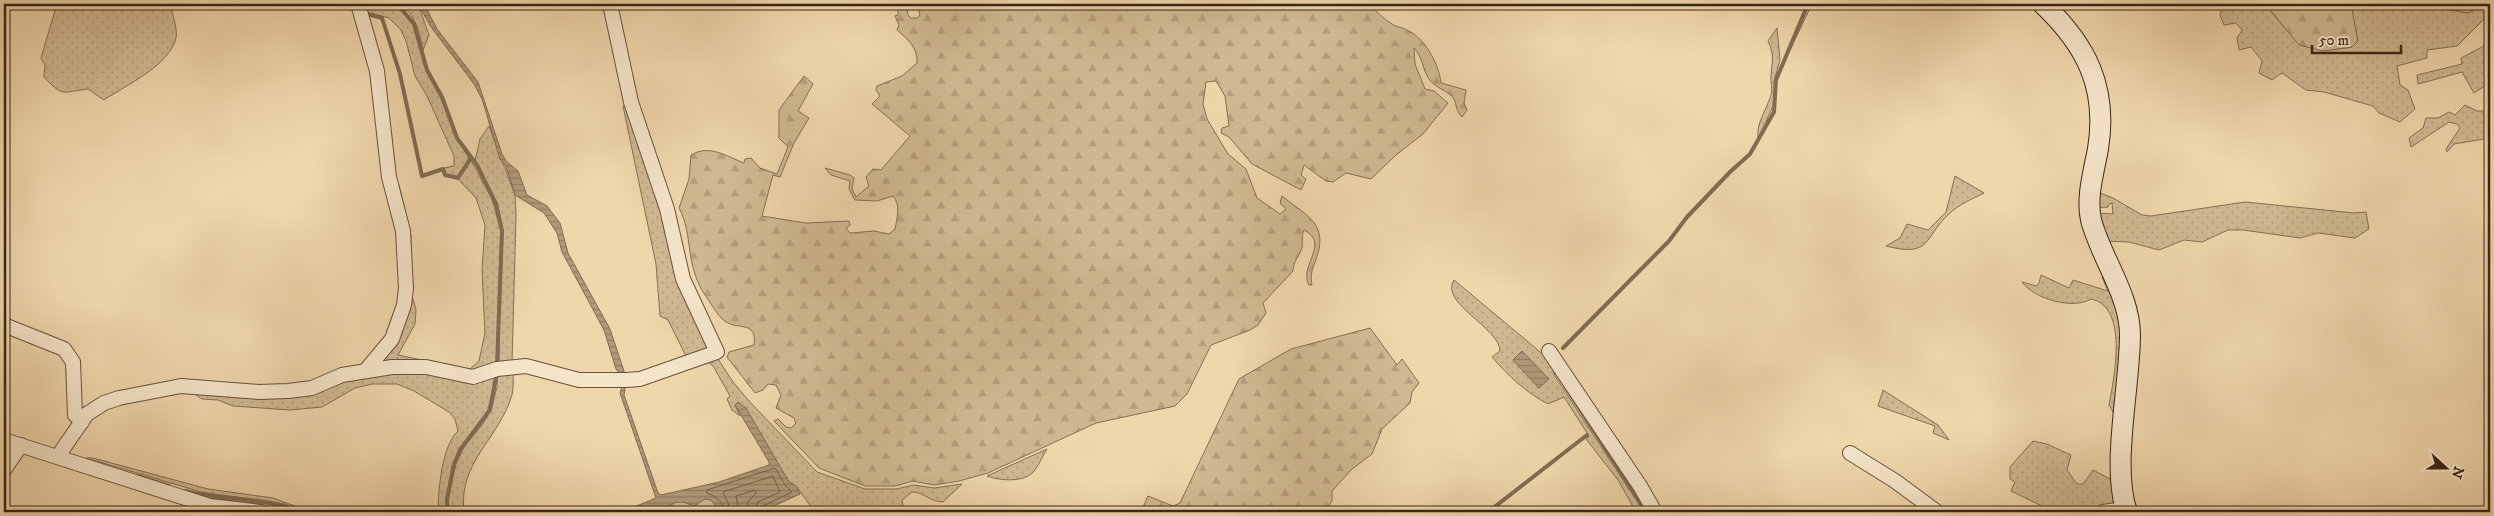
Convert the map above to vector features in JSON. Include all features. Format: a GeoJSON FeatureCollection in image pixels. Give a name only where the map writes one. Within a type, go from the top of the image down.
{"type":"FeatureCollection","features":[{"type":"Feature","properties":{"kind":"street"},"geometry":{"type":"LineString","coordinates":[[358,4],[377,71],[389,177],[404,231],[406,288],[404,305],[392,339],[366,370]]}},
{"type":"Feature","properties":{"kind":"street"},"geometry":{"type":"LineString","coordinates":[[58,456],[87,414],[112,401],[181,386],[259,392],[288,391],[312,388],[342,374],[392,367],[426,367],[472,377],[497,369],[526,366],[579,380],[626,380],[640,379],[717,352],[683,279],[667,209],[631,102],[610,4]]}},
{"type":"Feature","properties":{"kind":"street"},"geometry":{"type":"LineString","coordinates":[[2042,4],[2079,44],[2094,77],[2101,118],[2090,194],[2091,218],[2101,251],[2122,300],[2130,331],[2128,380],[2121,447],[2121,477],[2126,510],[2103,512]]}},
{"type":"Feature","properties":{"kind":"street"},"geometry":{"type":"LineString","coordinates":[[4,325],[64,348],[69,354],[74,362],[75,415],[82,422]]}},
{"type":"Feature","properties":{"kind":"street"},"geometry":{"type":"LineString","coordinates":[[1548,350],[1640,486],[1655,512]]}},
{"type":"Feature","properties":{"kind":"street"},"geometry":{"type":"LineString","coordinates":[[4,440],[210,506],[261,512]]}},
{"type":"Feature","properties":{"kind":"street"},"geometry":{"type":"LineString","coordinates":[[4,470],[21,445]]}},
{"type":"Feature","properties":{"kind":"street"},"geometry":{"type":"LineString","coordinates":[[1850,452],[1895,481],[1937,512]]}},
{"type":"Feature","properties":{"kind":"green space"},"geometry":{"type":"Polygon","coordinates":[[[57,4],[170,4],[176,26],[176,38],[172,48],[156,66],[104,100],[88,89],[63,92],[44,77],[45,65],[41,58],[57,4]]]}},
{"type":"Feature","properties":{"kind":"green space"},"geometry":{"type":"Polygon","coordinates":[[[359,4],[392,4],[401,10],[413,25],[426,71],[441,98],[457,139],[469,158],[457,177],[446,174],[444,168],[454,166],[454,156],[427,96],[415,76],[406,41],[401,30],[389,18],[361,11],[359,4]]]}},
{"type":"Feature","properties":{"kind":"green space"},"geometry":{"type":"Polygon","coordinates":[[[399,4],[418,4],[429,35],[423,50],[413,18],[399,4]]]}},
{"type":"Feature","properties":{"kind":"green space"},"geometry":{"type":"Polygon","coordinates":[[[886,4],[906,4],[908,15],[911,18],[917,18],[920,15],[917,4],[1368,4],[1389,22],[1407,30],[1420,39],[1434,60],[1441,83],[1466,90],[1464,103],[1467,110],[1462,117],[1452,96],[1435,85],[1427,75],[1414,48],[1415,64],[1425,89],[1434,91],[1448,103],[1423,134],[1396,155],[1371,179],[1346,173],[1333,182],[1326,181],[1304,165],[1301,175],[1306,179],[1301,190],[1252,164],[1229,137],[1221,133],[1222,128],[1229,126],[1225,96],[1216,81],[1206,82],[1203,104],[1207,119],[1228,154],[1246,169],[1257,198],[1280,214],[1286,209],[1280,203],[1282,196],[1308,216],[1318,230],[1320,239],[1319,249],[1312,273],[1312,285],[1309,285],[1307,270],[1315,249],[1315,242],[1312,236],[1304,230],[1302,247],[1294,264],[1293,271],[1263,303],[1266,313],[1258,325],[1211,345],[1187,394],[1175,406],[1096,423],[988,473],[959,481],[934,485],[913,481],[895,486],[865,486],[819,468],[774,421],[778,419],[786,427],[791,428],[796,423],[794,418],[776,408],[781,395],[776,385],[768,384],[763,390],[755,393],[727,357],[729,352],[754,345],[753,332],[750,329],[723,320],[700,286],[692,263],[684,219],[679,208],[689,179],[691,155],[698,152],[718,152],[744,163],[745,159],[751,158],[760,168],[777,174],[788,147],[779,138],[779,110],[804,76],[813,84],[798,111],[809,118],[794,143],[780,177],[773,175],[762,216],[806,223],[849,221],[850,225],[846,228],[850,233],[874,231],[889,234],[895,229],[898,207],[893,196],[877,201],[855,200],[849,189],[850,181],[831,175],[825,168],[850,175],[854,178],[852,189],[856,197],[869,186],[866,177],[873,169],[881,170],[910,136],[872,104],[880,96],[876,90],[877,86],[902,76],[917,63],[914,48],[897,30],[899,25],[895,16],[898,15],[898,8],[886,4]]]}},
{"type":"Feature","properties":{"kind":"green space"},"geometry":{"type":"Polygon","coordinates":[[[1809,4],[1812,4],[1789,52],[1809,4]]]}},
{"type":"Feature","properties":{"kind":"green space"},"geometry":{"type":"Polygon","coordinates":[[[2223,4],[2265,4],[2283,26],[2332,50],[2352,47],[2358,41],[2351,4],[2433,4],[2434,7],[2468,13],[2485,4],[2490,4],[2490,13],[2457,46],[2427,50],[2427,58],[2397,66],[2400,85],[2408,90],[2415,109],[2400,122],[2379,113],[2373,106],[2324,92],[2306,90],[2282,73],[2272,80],[2259,73],[2262,61],[2251,47],[2239,50],[2237,38],[2242,30],[2236,23],[2224,25],[2220,15],[2223,4]]]}},
{"type":"Feature","properties":{"kind":"green space"},"geometry":{"type":"Polygon","coordinates":[[[2265,4],[2351,4],[2358,41],[2352,47],[2323,51],[2299,45],[2265,4]]]}},
{"type":"Feature","properties":{"kind":"green space"},"geometry":{"type":"Polygon","coordinates":[[[2433,4],[2485,4],[2468,13],[2434,7],[2433,4]]]}},
{"type":"Feature","properties":{"kind":"green space"},"geometry":{"type":"Polygon","coordinates":[[[1777,28],[1780,60],[1774,81],[1774,104],[1758,139],[1760,123],[1771,93],[1772,56],[1768,41],[1777,28]]]}},
{"type":"Feature","properties":{"kind":"green space"},"geometry":{"type":"Polygon","coordinates":[[[2490,39],[2490,88],[2485,86],[2474,93],[2462,72],[2418,84],[2417,75],[2462,64],[2461,58],[2482,47],[2490,39]]]}},
{"type":"Feature","properties":{"kind":"green space"},"geometry":{"type":"Polygon","coordinates":[[[627,105],[710,348],[688,360],[668,320],[660,316],[656,264],[623,106],[627,105]]]}},
{"type":"Feature","properties":{"kind":"green space"},"geometry":{"type":"Polygon","coordinates":[[[2465,105],[2477,111],[2490,111],[2490,138],[2454,144],[2447,152],[2446,149],[2460,128],[2457,124],[2449,122],[2411,147],[2409,138],[2423,128],[2426,118],[2438,118],[2449,112],[2455,115],[2465,105]]]}},
{"type":"Feature","properties":{"kind":"green space"},"geometry":{"type":"Polygon","coordinates":[[[489,126],[515,195],[516,215],[512,363],[499,366],[500,279],[503,230],[497,203],[475,161],[480,139],[489,126]]]}},
{"type":"Feature","properties":{"kind":"green space"},"geometry":{"type":"Polygon","coordinates":[[[471,160],[492,199],[501,232],[496,368],[487,372],[374,367],[405,306],[393,185],[399,185],[411,235],[411,293],[416,309],[415,324],[398,355],[469,370],[479,361],[485,333],[482,271],[485,225],[476,198],[458,179],[471,160]]]}},
{"type":"Feature","properties":{"kind":"green space"},"geometry":{"type":"Polygon","coordinates":[[[1955,176],[1984,193],[1962,204],[1950,213],[1926,243],[1920,247],[1901,249],[1886,246],[1900,238],[1907,224],[1928,230],[1946,212],[1955,176]]]}},
{"type":"Feature","properties":{"kind":"green space"},"geometry":{"type":"Polygon","coordinates":[[[2095,191],[2113,198],[2142,215],[2151,216],[2245,202],[2354,213],[2366,212],[2369,229],[2355,238],[2318,233],[2300,238],[2243,230],[2228,230],[2202,242],[2184,240],[2159,250],[2129,242],[2103,241],[2096,213],[2113,214],[2112,203],[2108,207],[2095,208],[2095,191]]]}},
{"type":"Feature","properties":{"kind":"green space"},"geometry":{"type":"Polygon","coordinates":[[[2041,275],[2069,288],[2073,280],[2108,291],[2102,277],[2110,280],[2125,326],[2121,502],[2082,512],[2054,512],[2011,491],[2015,482],[2010,479],[2010,467],[2033,441],[2047,444],[2071,455],[2067,470],[2077,484],[2083,484],[2093,470],[2110,479],[2113,477],[2116,417],[2109,405],[2116,362],[2116,345],[2115,329],[2111,315],[2103,305],[2091,299],[2074,303],[2054,301],[2035,293],[2022,282],[2036,286],[2041,275]]]}},
{"type":"Feature","properties":{"kind":"green space"},"geometry":{"type":"Polygon","coordinates":[[[1454,280],[1551,361],[1555,376],[1644,512],[1636,512],[1618,480],[1586,439],[1589,436],[1564,397],[1548,404],[1518,384],[1492,357],[1500,351],[1497,342],[1491,333],[1462,307],[1455,298],[1452,289],[1454,280]]]}},
{"type":"Feature","properties":{"kind":"green space"},"geometry":{"type":"Polygon","coordinates":[[[1370,328],[1397,365],[1402,359],[1419,383],[1412,392],[1410,403],[1382,429],[1372,454],[1352,469],[1332,491],[1332,501],[1325,512],[1141,512],[1148,496],[1173,506],[1180,503],[1239,379],[1291,349],[1370,328]]]}},
{"type":"Feature","properties":{"kind":"green space"},"geometry":{"type":"Polygon","coordinates":[[[716,356],[733,382],[749,401],[817,472],[865,489],[896,489],[914,485],[934,488],[962,484],[943,502],[938,502],[912,492],[902,500],[904,512],[815,512],[796,486],[789,482],[735,405],[740,416],[732,410],[727,399],[730,396],[713,366],[708,362],[716,356]]]}},
{"type":"Feature","properties":{"kind":"green space"},"geometry":{"type":"Polygon","coordinates":[[[393,368],[425,368],[473,379],[496,372],[488,410],[463,444],[452,466],[446,512],[438,512],[439,492],[442,469],[448,447],[458,431],[455,419],[449,412],[414,391],[397,384],[372,384],[355,388],[322,407],[290,410],[233,406],[218,400],[202,399],[190,391],[173,395],[164,391],[180,388],[260,393],[313,390],[343,376],[393,368]]]}},
{"type":"Feature","properties":{"kind":"green space"},"geometry":{"type":"Polygon","coordinates":[[[513,368],[512,395],[506,411],[481,451],[467,479],[464,494],[464,512],[448,512],[449,492],[456,464],[464,447],[482,425],[491,410],[497,387],[498,369],[513,368]]]}},
{"type":"Feature","properties":{"kind":"green space"},"geometry":{"type":"Polygon","coordinates":[[[1883,390],[1938,425],[1949,440],[1933,433],[1935,426],[1878,406],[1883,390]]]}},
{"type":"Feature","properties":{"kind":"green space"},"geometry":{"type":"Polygon","coordinates":[[[1047,449],[1035,470],[1026,477],[1006,480],[987,476],[1047,449]]]}},
{"type":"Feature","properties":{"kind":"green space"},"geometry":{"type":"Polygon","coordinates":[[[86,458],[93,458],[208,489],[273,498],[311,512],[303,512],[285,504],[201,492],[86,458]]]}},
{"type":"Feature","properties":{"kind":"green space"},"geometry":{"type":"Polygon","coordinates":[[[200,497],[275,505],[297,512],[234,508],[222,506],[200,497]]]}},
{"type":"Feature","properties":{"kind":"green space"},"geometry":{"type":"Polygon","coordinates":[[[705,499],[711,500],[721,512],[663,512],[678,502],[689,504],[705,499]]]}},
{"type":"Feature","properties":{"kind":"water"},"geometry":{"type":"Polygon","coordinates":[[[418,4],[424,4],[437,29],[478,82],[502,154],[506,161],[518,171],[527,195],[547,206],[560,223],[568,253],[610,329],[626,377],[622,377],[616,369],[604,330],[562,252],[557,233],[544,213],[515,195],[506,166],[500,159],[482,99],[474,84],[431,27],[418,4]]]}},
{"type":"Feature","properties":{"kind":"water"},"geometry":{"type":"Polygon","coordinates":[[[1522,351],[1549,379],[1539,388],[1513,360],[1522,351]]]}},
{"type":"Feature","properties":{"kind":"water"},"geometry":{"type":"Polygon","coordinates":[[[623,383],[626,383],[624,395],[658,493],[661,495],[719,482],[769,465],[735,405],[738,402],[746,408],[789,482],[796,486],[800,494],[761,512],[721,512],[711,500],[705,499],[694,506],[681,502],[673,503],[663,512],[622,512],[656,498],[620,393],[623,383]]]}},
{"type":"Feature","properties":{"kind":"waterway"},"geometry":{"type":"LineString","coordinates":[[334,4],[354,8]]}},
{"type":"Feature","properties":{"kind":"waterway"},"geometry":{"type":"LineString","coordinates":[[394,4],[399,6],[414,24],[427,70],[442,97],[457,138],[477,165],[496,204],[502,231],[497,365]]}},
{"type":"Feature","properties":{"kind":"waterway"},"geometry":{"type":"LineString","coordinates":[[1563,348],[1669,241],[1687,217],[1750,154],[1774,112],[1776,80],[1808,4]]}},
{"type":"Feature","properties":{"kind":"waterway"},"geometry":{"type":"LineString","coordinates":[[364,13],[382,18],[400,74],[422,176],[443,169],[445,175],[458,178],[471,158]]}},
{"type":"Feature","properties":{"kind":"waterway"},"geometry":{"type":"LineString","coordinates":[[1555,370],[1646,512]]}},
{"type":"Feature","properties":{"kind":"waterway"},"geometry":{"type":"LineString","coordinates":[[447,512],[447,499],[454,465],[460,450],[490,410],[497,372]]}},
{"type":"Feature","properties":{"kind":"waterway"},"geometry":{"type":"LineString","coordinates":[[1488,512],[1587,435]]}},
{"type":"Feature","properties":{"kind":"waterway"},"geometry":{"type":"LineString","coordinates":[[137,476],[169,486]]}},
{"type":"Feature","properties":{"kind":"waterway"},"geometry":{"type":"LineString","coordinates":[[185,491],[273,503],[301,512]]}}]}
